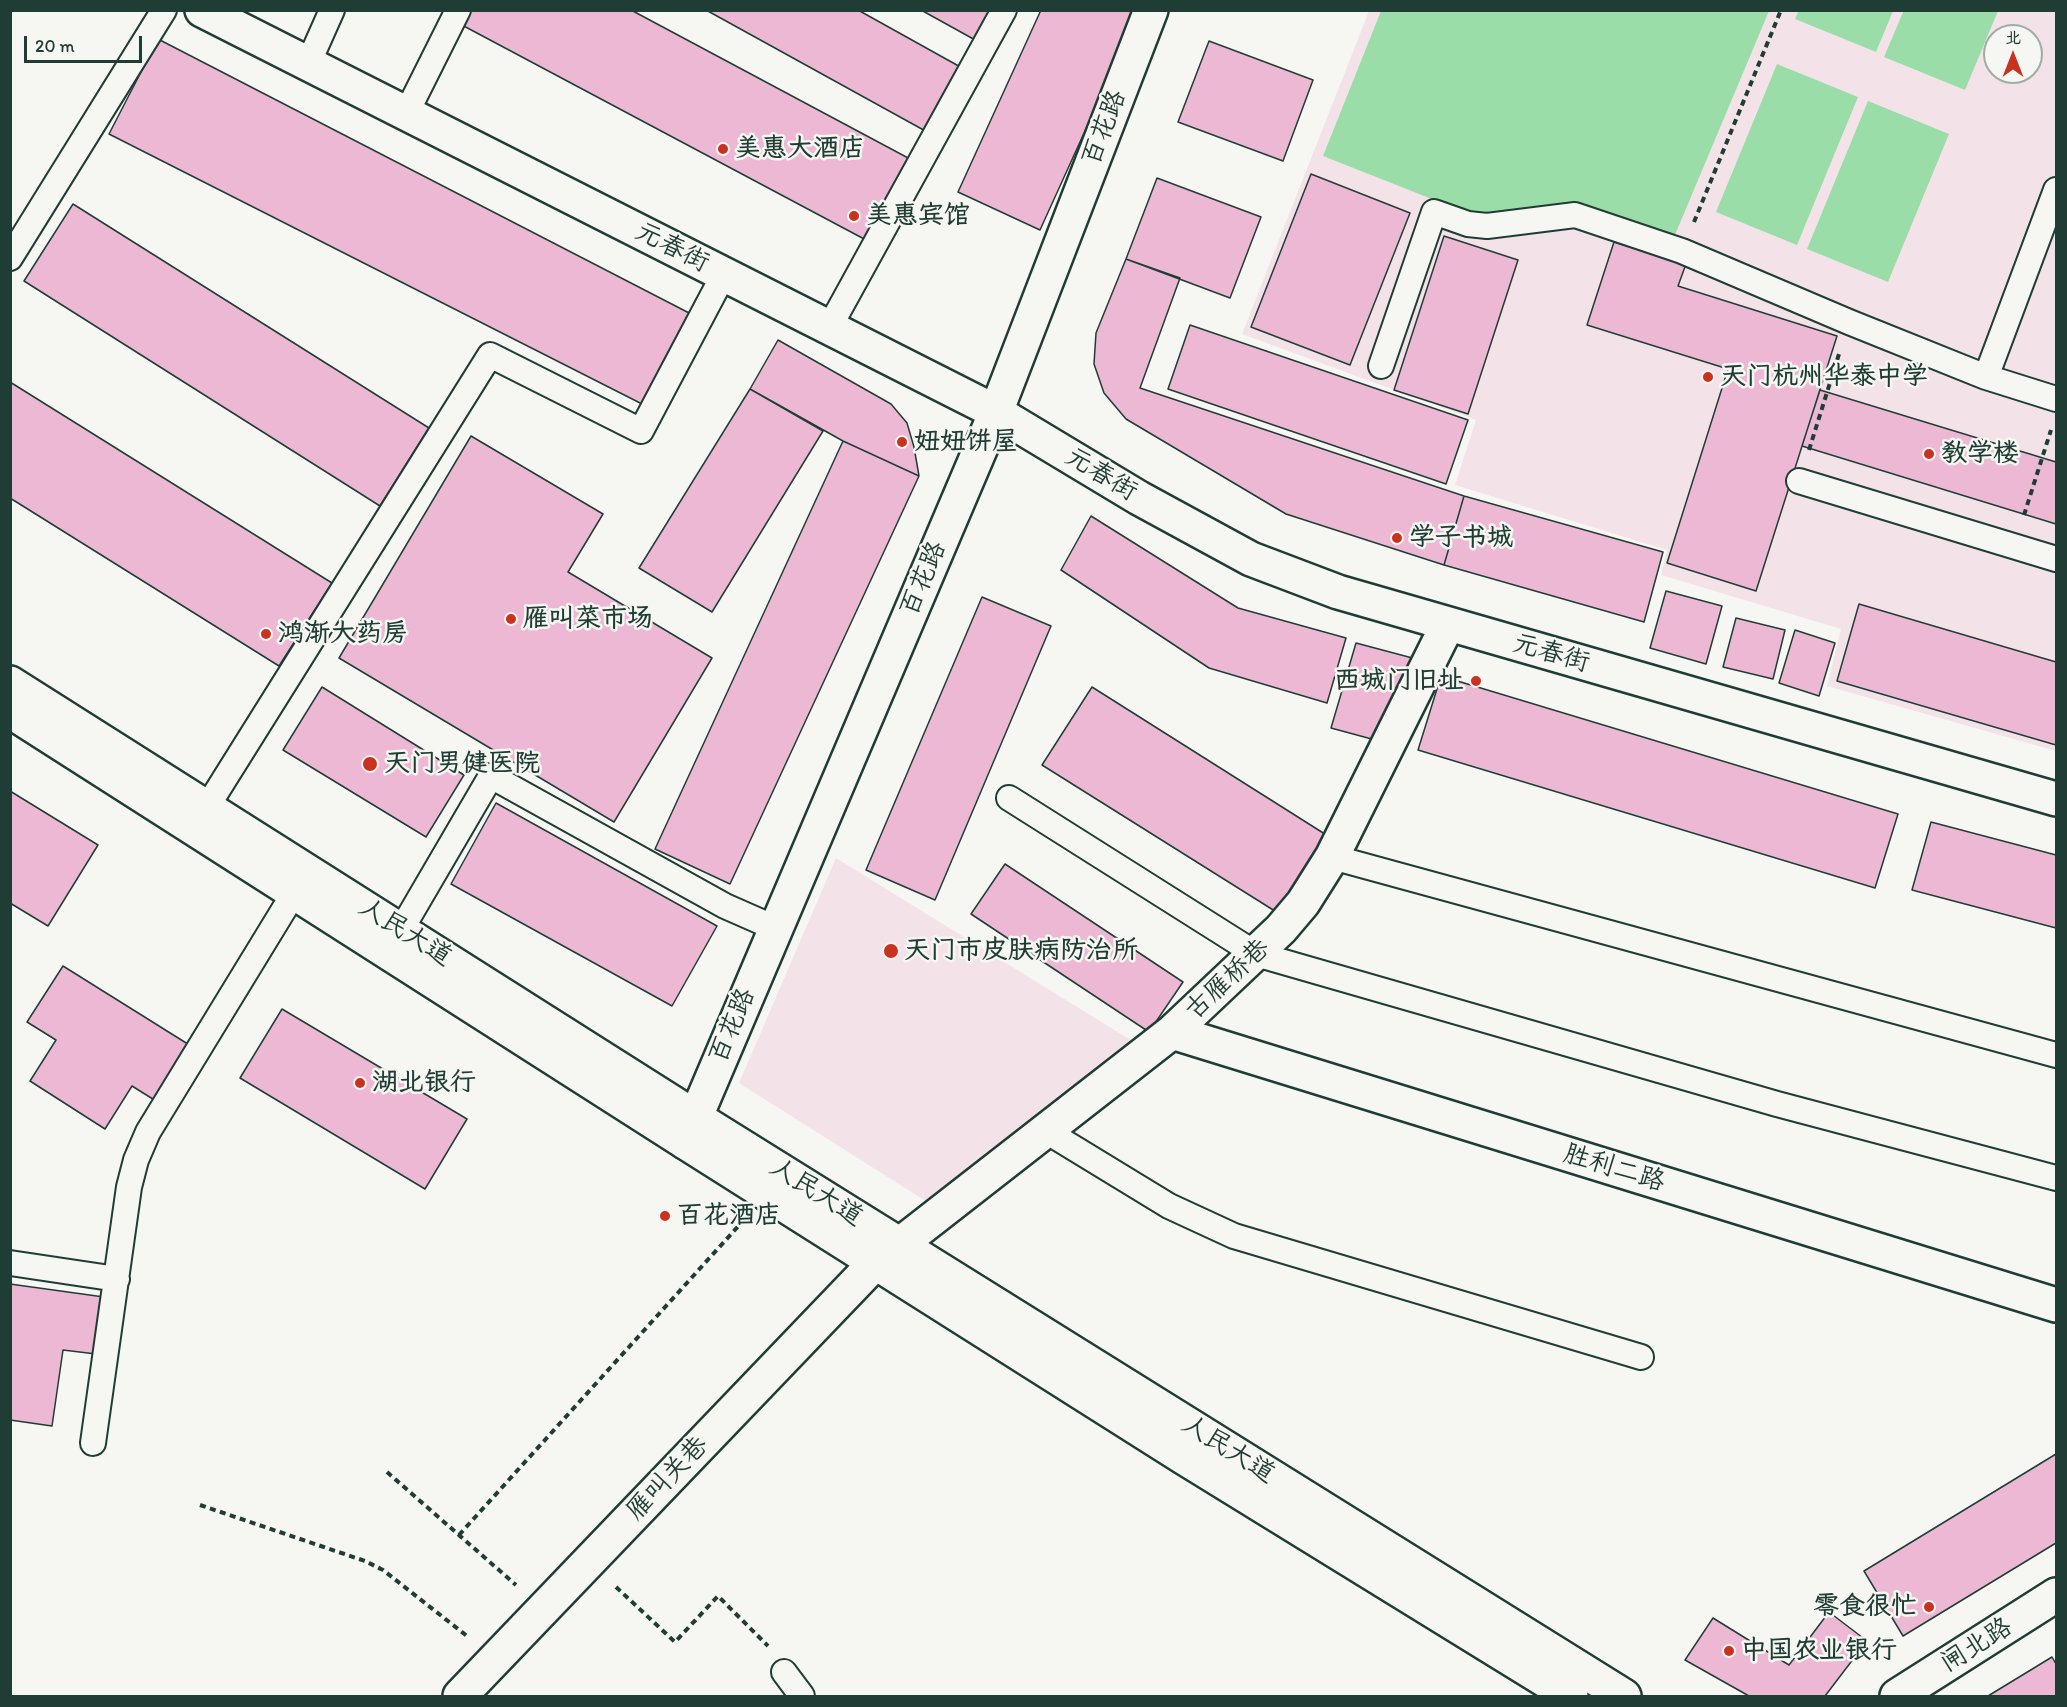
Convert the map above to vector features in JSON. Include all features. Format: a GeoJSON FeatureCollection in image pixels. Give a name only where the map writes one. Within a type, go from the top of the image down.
{"type":"FeatureCollection","features":[{"type":"Feature","properties":{"kind":"street","name":"元春街"},"geometry":{"type":"LineString","coordinates":[[202,10],[996,412],[1139,498],[1251,559],[1338,592],[2056,799]]}},
{"type":"Feature","properties":{"kind":"street","name":"百花路"},"geometry":{"type":"LineString","coordinates":[[690,1130],[996,412],[1150,10]]}},
{"type":"Feature","properties":{"kind":"street","name":"古雁桥巷"},"geometry":{"type":"LineString","coordinates":[[888,1253],[1172,1032],[1281,929],[1303,903],[1332,857],[1448,624]]}},
{"type":"Feature","properties":{"kind":"street","name":"人民大道"},"geometry":{"type":"LineString","coordinates":[[10,683],[401,930],[690,1130],[768,1194],[888,1253],[1173,1450],[1512,1658],[1573,1682],[1624,1696]]}},
{"type":"Feature","properties":{"kind":"street","name":"人民大道"},"geometry":{"type":"LineString","coordinates":[[10,711],[294,893],[690,1130],[1573,1682]]}},
{"type":"Feature","properties":{"kind":"street","name":"胜利二路"},"geometry":{"type":"LineString","coordinates":[[1172,1032],[2056,1305]]}},
{"type":"Feature","properties":{"kind":"street","name":"雁叫关巷"},"geometry":{"type":"LineString","coordinates":[[460,1696],[888,1253]]}},
{"type":"Feature","properties":{"kind":"street","name":"闸北路"},"geometry":{"type":"LineString","coordinates":[[1897,1696],[2056,1595]]}},
{"type":"Feature","properties":{"kind":"street"},"geometry":{"type":"LineString","coordinates":[[1512,1658],[1545,1696]]}},
{"type":"Feature","properties":{"kind":"street"},"geometry":{"type":"LineString","coordinates":[[1573,1682],[1615,1696]]}},
{"type":"Feature","properties":{"kind":"lane"},"geometry":{"type":"LineString","coordinates":[[10,258],[165,10]]}},
{"type":"Feature","properties":{"kind":"lane"},"geometry":{"type":"LineString","coordinates":[[309,64],[332,10]]}},
{"type":"Feature","properties":{"kind":"lane"},"geometry":{"type":"LineString","coordinates":[[406,114],[458,10]]}},
{"type":"Feature","properties":{"kind":"lane"},"geometry":{"type":"LineString","coordinates":[[829,328],[1004,10]]}},
{"type":"Feature","properties":{"kind":"lane"},"geometry":{"type":"LineString","coordinates":[[1986,377],[2056,190]]}},
{"type":"Feature","properties":{"kind":"lane"},"geometry":{"type":"LineString","coordinates":[[1381,366],[1434,212],[1468,224],[1487,226],[1575,215],[1682,251],[1986,377],[2056,399]]}},
{"type":"Feature","properties":{"kind":"lane"},"geometry":{"type":"LineString","coordinates":[[207,807],[490,356],[641,431],[724,274]]}},
{"type":"Feature","properties":{"kind":"lane"},"geometry":{"type":"LineString","coordinates":[[1799,481],[2056,559]]}},
{"type":"Feature","properties":{"kind":"lane"},"geometry":{"type":"LineString","coordinates":[[401,930],[491,776],[725,906],[775,928]]}},
{"type":"Feature","properties":{"kind":"lane"},"geometry":{"type":"LineString","coordinates":[[1009,798],[1256,954],[1777,1104],[2056,1178]]}},
{"type":"Feature","properties":{"kind":"lane"},"geometry":{"type":"LineString","coordinates":[[1332,857],[2056,1055]]}},
{"type":"Feature","properties":{"kind":"lane"},"geometry":{"type":"LineString","coordinates":[[93,1443],[129,1187],[136,1160],[148,1132],[294,893]]}},
{"type":"Feature","properties":{"kind":"lane"},"geometry":{"type":"LineString","coordinates":[[1046,1131],[1169,1206],[1234,1236],[1641,1357]]}},
{"type":"Feature","properties":{"kind":"lane"},"geometry":{"type":"LineString","coordinates":[[10,1263],[117,1279]]}},
{"type":"Feature","properties":{"kind":"lane"},"geometry":{"type":"LineString","coordinates":[[784,1672],[802,1696]]}},
{"type":"Feature","properties":{"kind":"path"},"geometry":{"type":"LineString","coordinates":[[1682,251],[1781,10]]}},
{"type":"Feature","properties":{"kind":"path"},"geometry":{"type":"LineString","coordinates":[[1799,481],[1849,322]]}},
{"type":"Feature","properties":{"kind":"path"},"geometry":{"type":"LineString","coordinates":[[2014,546],[2053,424]]}},
{"type":"Feature","properties":{"kind":"path"},"geometry":{"type":"LineString","coordinates":[[459,1535],[768,1194]]}},
{"type":"Feature","properties":{"kind":"path"},"geometry":{"type":"LineString","coordinates":[[387,1472],[544,1609]]}},
{"type":"Feature","properties":{"kind":"path"},"geometry":{"type":"LineString","coordinates":[[200,1505],[341,1551],[383,1570],[496,1659]]}},
{"type":"Feature","properties":{"kind":"path"},"geometry":{"type":"LineString","coordinates":[[589,1562],[675,1642],[718,1596],[777,1654],[784,1672]]}},
{"type":"Feature","properties":{"kind":"shaded area","name":"天门杭州华泰中学"},"geometry":{"type":"Polygon","coordinates":[[[1369,11],[2056,11],[2056,751],[1827,686],[1841,629],[1661,575],[1667,550],[1455,485],[1476,420],[1242,334],[1369,11]]]}},
{"type":"Feature","properties":{"kind":"shaded area","name":"天门市皮肤病防治所"},"geometry":{"type":"Polygon","coordinates":[[[836,858],[1137,1044],[932,1205],[739,1083],[836,858]]]}},
{"type":"Feature","properties":{"kind":"green space"},"geometry":{"type":"Polygon","coordinates":[[[1799,10],[1893,11],[1876,52],[1795,19],[1799,10]]]}},
{"type":"Feature","properties":{"kind":"green space"},"geometry":{"type":"Polygon","coordinates":[[[1904,10],[1998,11],[1993,24],[1983,24],[1983,47],[1965,90],[1884,57],[1904,10]]]}},
{"type":"Feature","properties":{"kind":"green space"},"geometry":{"type":"Polygon","coordinates":[[[1381,11],[1769,11],[1672,242],[1471,211],[1447,205],[1323,156],[1381,11]]]}},
{"type":"Feature","properties":{"kind":"green space"},"geometry":{"type":"Polygon","coordinates":[[[1777,64],[1858,97],[1797,245],[1716,212],[1777,64]]]}},
{"type":"Feature","properties":{"kind":"green space"},"geometry":{"type":"Polygon","coordinates":[[[1868,101],[1949,134],[1888,282],[1807,249],[1868,101]]]}},
{"type":"Feature","properties":{"kind":"building"},"geometry":{"type":"Polygon","coordinates":[[[468,10],[631,10],[910,159],[866,240],[460,24],[468,10]]]}},
{"type":"Feature","properties":{"kind":"building"},"geometry":{"type":"Polygon","coordinates":[[[706,10],[858,10],[964,69],[929,133],[706,10]]]}},
{"type":"Feature","properties":{"kind":"building"},"geometry":{"type":"Polygon","coordinates":[[[921,10],[994,10],[977,41],[921,10]]]}},
{"type":"Feature","properties":{"kind":"building"},"geometry":{"type":"Polygon","coordinates":[[[1041,10],[1140,10],[1040,230],[958,192],[1041,10]]]}},
{"type":"Feature","properties":{"kind":"building"},"geometry":{"type":"Polygon","coordinates":[[[158,39],[693,315],[646,406],[109,134],[158,39]]]}},
{"type":"Feature","properties":{"kind":"building"},"geometry":{"type":"Polygon","coordinates":[[[1209,41],[1313,80],[1283,161],[1178,122],[1209,41]]]}},
{"type":"Feature","properties":{"kind":"building"},"geometry":{"type":"Polygon","coordinates":[[[1311,174],[1410,213],[1350,365],[1251,327],[1311,174]]]}},
{"type":"Feature","properties":{"kind":"building"},"geometry":{"type":"Polygon","coordinates":[[[1157,178],[1261,217],[1230,298],[1126,259],[1157,178]]]}},
{"type":"Feature","properties":{"kind":"building"},"geometry":{"type":"Polygon","coordinates":[[[73,204],[429,428],[380,506],[24,281],[73,204]]]}},
{"type":"Feature","properties":{"kind":"building"},"geometry":{"type":"Polygon","coordinates":[[[1444,236],[1518,260],[1468,414],[1394,390],[1444,236]]]}},
{"type":"Feature","properties":{"kind":"building"},"geometry":{"type":"Polygon","coordinates":[[[1614,242],[1686,264],[1678,286],[1837,336],[1756,591],[1667,563],[1728,369],[1587,325],[1614,242]]]}},
{"type":"Feature","properties":{"kind":"building"},"geometry":{"type":"Polygon","coordinates":[[[1126,259],[1180,278],[1140,388],[1464,496],[1444,565],[1286,514],[1126,419],[1104,393],[1094,364],[1096,333],[1126,259]]]}},
{"type":"Feature","properties":{"kind":"building"},"geometry":{"type":"Polygon","coordinates":[[[1190,325],[1468,420],[1446,484],[1168,389],[1190,325]]]}},
{"type":"Feature","properties":{"kind":"building"},"geometry":{"type":"Polygon","coordinates":[[[778,340],[891,404],[907,423],[919,476],[843,441],[750,389],[778,340]]]}},
{"type":"Feature","properties":{"kind":"building"},"geometry":{"type":"Polygon","coordinates":[[[10,382],[332,583],[279,666],[10,498],[10,382]]]}},
{"type":"Feature","properties":{"kind":"building"},"geometry":{"type":"Polygon","coordinates":[[[750,389],[823,431],[712,612],[639,568],[750,389]]]}},
{"type":"Feature","properties":{"kind":"building","name":"教学楼"},"geometry":{"type":"Polygon","coordinates":[[[1820,390],[2056,462],[2056,524],[1802,446],[1820,390]]]}},
{"type":"Feature","properties":{"kind":"building","name":"雁叫菜市场"},"geometry":{"type":"Polygon","coordinates":[[[471,436],[603,514],[568,572],[712,658],[614,822],[339,658],[471,436]]]}},
{"type":"Feature","properties":{"kind":"building"},"geometry":{"type":"Polygon","coordinates":[[[843,441],[919,476],[730,884],[655,849],[843,441]]]}},
{"type":"Feature","properties":{"kind":"building"},"geometry":{"type":"Polygon","coordinates":[[[1464,496],[1663,552],[1644,622],[1444,565],[1464,496]]]}},
{"type":"Feature","properties":{"kind":"building"},"geometry":{"type":"Polygon","coordinates":[[[1091,516],[1238,608],[1346,638],[1327,703],[1209,668],[1061,570],[1091,516]]]}},
{"type":"Feature","properties":{"kind":"building"},"geometry":{"type":"Polygon","coordinates":[[[1666,591],[1722,606],[1706,664],[1650,648],[1666,591]]]}},
{"type":"Feature","properties":{"kind":"building"},"geometry":{"type":"Polygon","coordinates":[[[982,597],[1051,626],[935,900],[866,870],[982,597]]]}},
{"type":"Feature","properties":{"kind":"building"},"geometry":{"type":"Polygon","coordinates":[[[1859,604],[2056,662],[2056,745],[1837,681],[1859,604]]]}},
{"type":"Feature","properties":{"kind":"building"},"geometry":{"type":"Polygon","coordinates":[[[1736,618],[1785,630],[1773,679],[1723,667],[1736,618]]]}},
{"type":"Feature","properties":{"kind":"building"},"geometry":{"type":"Polygon","coordinates":[[[1795,630],[1835,643],[1819,696],[1779,683],[1795,630]]]}},
{"type":"Feature","properties":{"kind":"building"},"geometry":{"type":"Polygon","coordinates":[[[1356,643],[1420,660],[1379,741],[1331,728],[1356,643]]]}},
{"type":"Feature","properties":{"kind":"building"},"geometry":{"type":"Polygon","coordinates":[[[1441,676],[1898,814],[1875,888],[1418,750],[1441,676]]]}},
{"type":"Feature","properties":{"kind":"building"},"geometry":{"type":"Polygon","coordinates":[[[322,687],[464,775],[426,837],[283,750],[322,687]]]}},
{"type":"Feature","properties":{"kind":"building"},"geometry":{"type":"Polygon","coordinates":[[[1092,687],[1328,836],[1278,913],[1042,765],[1092,687]]]}},
{"type":"Feature","properties":{"kind":"building"},"geometry":{"type":"Polygon","coordinates":[[[10,791],[98,845],[48,926],[10,903],[10,791]]]}},
{"type":"Feature","properties":{"kind":"building"},"geometry":{"type":"Polygon","coordinates":[[[496,803],[717,926],[672,1006],[451,884],[496,803]]]}},
{"type":"Feature","properties":{"kind":"building"},"geometry":{"type":"Polygon","coordinates":[[[1931,822],[2056,855],[2056,928],[1912,890],[1931,822]]]}},
{"type":"Feature","properties":{"kind":"building"},"geometry":{"type":"Polygon","coordinates":[[[1005,864],[1183,982],[1149,1032],[971,914],[1005,864]]]}},
{"type":"Feature","properties":{"kind":"building"},"geometry":{"type":"Polygon","coordinates":[[[63,966],[191,1046],[156,1101],[132,1086],[105,1129],[30,1081],[56,1040],[27,1022],[63,966]]]}},
{"type":"Feature","properties":{"kind":"building"},"geometry":{"type":"Polygon","coordinates":[[[282,1009],[467,1119],[425,1189],[240,1078],[282,1009]]]}},
{"type":"Feature","properties":{"kind":"building"},"geometry":{"type":"Polygon","coordinates":[[[10,1284],[104,1297],[96,1354],[63,1350],[52,1426],[10,1420],[10,1284]]]}},
{"type":"Feature","properties":{"kind":"building"},"geometry":{"type":"Polygon","coordinates":[[[2056,1454],[2056,1543],[1903,1636],[1864,1571],[2056,1454]]]}},
{"type":"Feature","properties":{"kind":"building","name":"中国农业银行"},"geometry":{"type":"Polygon","coordinates":[[[1829,1612],[1867,1641],[1825,1696],[1749,1696],[1685,1660],[1713,1618],[1789,1665],[1829,1612]]]}},
{"type":"Feature","properties":{"kind":"building"},"geometry":{"type":"Polygon","coordinates":[[[2052,1657],[2056,1664],[2056,1696],[1988,1696],[2052,1657]]]}},
{"type":"Feature","properties":{"kind":"place","name":"美惠大酒店"},"geometry":{"type":"Point","coordinates":[723,149]}},
{"type":"Feature","properties":{"kind":"place","name":"美惠宾馆"},"geometry":{"type":"Point","coordinates":[854,216]}},
{"type":"Feature","properties":{"kind":"place","name":"天门杭州华泰中学"},"geometry":{"type":"Point","coordinates":[1708,377]}},
{"type":"Feature","properties":{"kind":"place","name":"妞妞饼屋"},"geometry":{"type":"Point","coordinates":[902,442]}},
{"type":"Feature","properties":{"kind":"place","name":"教学楼"},"geometry":{"type":"Point","coordinates":[1929,454]}},
{"type":"Feature","properties":{"kind":"place","name":"学子书城"},"geometry":{"type":"Point","coordinates":[1397,538]}},
{"type":"Feature","properties":{"kind":"place","name":"雁叫菜市场"},"geometry":{"type":"Point","coordinates":[511,619]}},
{"type":"Feature","properties":{"kind":"place","name":"鸿渐大药房"},"geometry":{"type":"Point","coordinates":[266,634]}},
{"type":"Feature","properties":{"kind":"place","name":"西城门旧址"},"geometry":{"type":"Point","coordinates":[1476,681]}},
{"type":"Feature","properties":{"kind":"place","name":"天门男健医院"},"geometry":{"type":"Point","coordinates":[370,764]}},
{"type":"Feature","properties":{"kind":"place","name":"天门市皮肤病防治所"},"geometry":{"type":"Point","coordinates":[891,951]}},
{"type":"Feature","properties":{"kind":"place","name":"湖北银行"},"geometry":{"type":"Point","coordinates":[360,1083]}},
{"type":"Feature","properties":{"kind":"place","name":"百花酒店"},"geometry":{"type":"Point","coordinates":[665,1216]}},
{"type":"Feature","properties":{"kind":"place","name":"零食很忙"},"geometry":{"type":"Point","coordinates":[1929,1607]}},
{"type":"Feature","properties":{"kind":"place","name":"中国农业银行"},"geometry":{"type":"Point","coordinates":[1729,1651]}}]}
